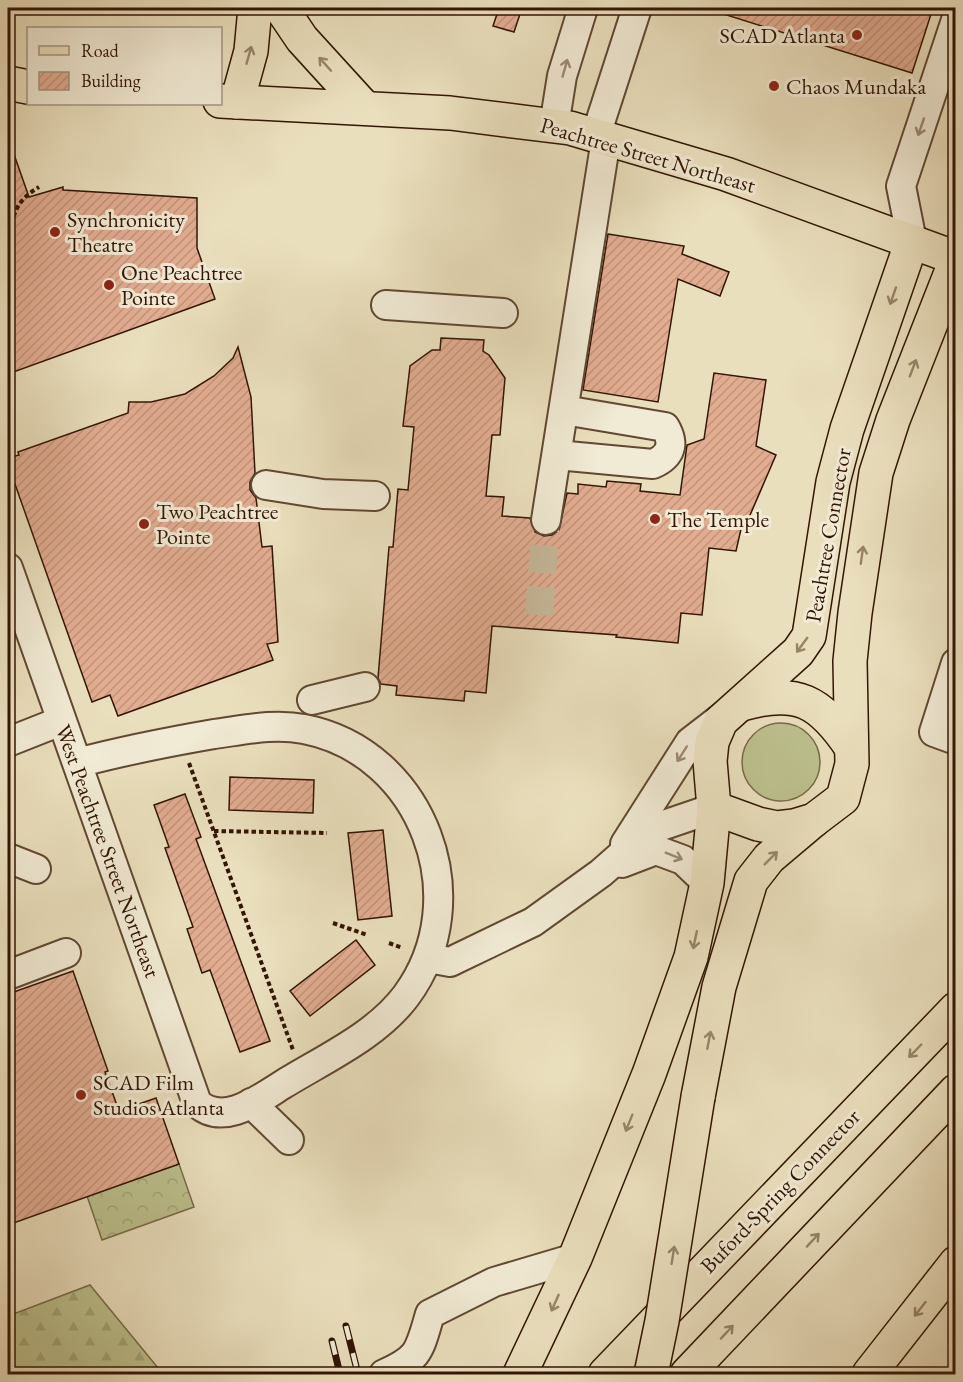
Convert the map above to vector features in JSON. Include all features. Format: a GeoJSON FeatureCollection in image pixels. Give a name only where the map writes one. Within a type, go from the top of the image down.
{"type":"FeatureCollection","features":[{"type":"Feature","properties":{"kind":"main road"},"geometry":{"type":"LineString","coordinates":[[229,101],[251,51],[255,8]]}},
{"type":"Feature","properties":{"kind":"main road"},"geometry":{"type":"LineString","coordinates":[[281,8],[302,39],[364,107]]}},
{"type":"Feature","properties":{"kind":"main road"},"geometry":{"type":"LineString","coordinates":[[8,83],[27,87]]}},
{"type":"Feature","properties":{"kind":"main road","name":"Peachtree Street Northeast"},"geometry":{"type":"LineString","coordinates":[[229,101],[364,107],[492,117],[554,126],[601,137],[726,174],[956,259]]}},
{"type":"Feature","properties":{"kind":"main road","name":"Peachtree Connector"},"geometry":{"type":"LineString","coordinates":[[912,241],[839,461],[809,636],[798,652],[733,709],[712,742],[710,761],[714,808],[777,828],[814,820],[843,798],[849,781],[851,747],[850,662],[866,526],[876,473],[893,420],[956,259]]}},
{"type":"Feature","properties":{"kind":"main road"},"geometry":{"type":"LineString","coordinates":[[733,709],[773,696],[793,697],[811,703],[827,714],[851,747]]}},
{"type":"Feature","properties":{"kind":"main road"},"geometry":{"type":"LineString","coordinates":[[520,1374],[575,1258],[649,1074],[692,957],[708,883],[714,808]]}},
{"type":"Feature","properties":{"kind":"main road"},"geometry":{"type":"LineString","coordinates":[[651,1374],[662,1322],[698,1097],[719,987],[751,881],[770,858],[814,820]]}},
{"type":"Feature","properties":{"kind":"main road","name":"Buford-Spring Connector"},"geometry":{"type":"LineString","coordinates":[[605,1374],[956,1009]]}},
{"type":"Feature","properties":{"kind":"main road"},"geometry":{"type":"LineString","coordinates":[[687,1374],[956,1091]]}},
{"type":"Feature","properties":{"kind":"main road"},"geometry":{"type":"LineString","coordinates":[[869,1374],[956,1263]]}},
{"type":"Feature","properties":{"kind":"street"},"geometry":{"type":"LineString","coordinates":[[554,126],[562,76],[583,8]]}},
{"type":"Feature","properties":{"kind":"street"},"geometry":{"type":"LineString","coordinates":[[546,520],[564,410],[601,137],[637,8]]}},
{"type":"Feature","properties":{"kind":"street"},"geometry":{"type":"LineString","coordinates":[[912,241],[901,186],[956,20]]}},
{"type":"Feature","properties":{"kind":"street"},"geometry":{"type":"LineString","coordinates":[[386,305],[503,313]]}},
{"type":"Feature","properties":{"kind":"street"},"geometry":{"type":"LineString","coordinates":[[557,455],[653,464],[664,459],[670,451],[671,438],[665,427],[564,410]]}},
{"type":"Feature","properties":{"kind":"street"},"geometry":{"type":"LineString","coordinates":[[266,485],[323,494],[375,496]]}},
{"type":"Feature","properties":{"kind":"street","name":"West Peachtree Street Northeast"},"geometry":{"type":"LineString","coordinates":[[8,568],[197,1103],[205,1111],[239,1108]]}},
{"type":"Feature","properties":{"kind":"street"},"geometry":{"type":"LineString","coordinates":[[956,663],[934,732],[956,740]]}},
{"type":"Feature","properties":{"kind":"street"},"geometry":{"type":"LineString","coordinates":[[312,700],[365,687]]}},
{"type":"Feature","properties":{"kind":"street"},"geometry":{"type":"LineString","coordinates":[[601,873],[627,840],[690,742],[733,709]]}},
{"type":"Feature","properties":{"kind":"street"},"geometry":{"type":"LineString","coordinates":[[8,742],[61,721]]}},
{"type":"Feature","properties":{"kind":"street"},"geometry":{"type":"LineString","coordinates":[[76,763],[181,740],[252,728],[280,726],[305,729],[342,741],[378,763],[408,796],[428,833],[439,875],[438,918],[416,953],[407,995],[385,1019],[301,1073],[239,1108],[289,1140]]}},
{"type":"Feature","properties":{"kind":"street"},"geometry":{"type":"LineString","coordinates":[[416,953],[450,962],[482,947],[533,922],[601,873],[643,836],[661,826],[714,808]]}},
{"type":"Feature","properties":{"kind":"street"},"geometry":{"type":"LineString","coordinates":[[601,873],[640,854],[656,850],[683,860],[708,883]]}},
{"type":"Feature","properties":{"kind":"street"},"geometry":{"type":"LineString","coordinates":[[8,858],[36,869]]}},
{"type":"Feature","properties":{"kind":"street"},"geometry":{"type":"LineString","coordinates":[[8,975],[66,953]]}},
{"type":"Feature","properties":{"kind":"street"},"geometry":{"type":"LineString","coordinates":[[384,1374],[412,1360],[420,1346],[430,1314],[494,1282],[575,1258]]}},
{"type":"Feature","properties":{"kind":"path"},"geometry":{"type":"LineString","coordinates":[[12,239],[14,211],[27,194],[39,187]]}},
{"type":"Feature","properties":{"kind":"path"},"geometry":{"type":"LineString","coordinates":[[181,740],[301,1073]]}},
{"type":"Feature","properties":{"kind":"path"},"geometry":{"type":"LineString","coordinates":[[214,831],[327,833]]}},
{"type":"Feature","properties":{"kind":"path"},"geometry":{"type":"LineString","coordinates":[[333,923],[367,935]]}},
{"type":"Feature","properties":{"kind":"path"},"geometry":{"type":"LineString","coordinates":[[389,943],[416,953]]}},
{"type":"Feature","properties":{"kind":"green space"},"geometry":{"type":"Polygon","coordinates":[[[781,723],[796,726],[809,734],[817,747],[820,762],[817,777],[809,790],[796,798],[781,801],[766,798],[753,790],[745,777],[742,762],[745,747],[753,734],[766,726],[781,723]]]}},
{"type":"Feature","properties":{"kind":"green space"},"geometry":{"type":"Polygon","coordinates":[[[179,1164],[194,1207],[102,1240],[87,1196],[179,1164]]]}},
{"type":"Feature","properties":{"kind":"green space"},"geometry":{"type":"Polygon","coordinates":[[[90,1285],[163,1374],[8,1374],[8,1316],[90,1285]]]}},
{"type":"Feature","properties":{"kind":"building"},"geometry":{"type":"Polygon","coordinates":[[[499,8],[522,8],[514,32],[493,26],[499,8]]]}},
{"type":"Feature","properties":{"kind":"building","name":"SCAD Atlanta"},"geometry":{"type":"Polygon","coordinates":[[[717,8],[933,8],[912,73],[717,12],[717,8]]]}},
{"type":"Feature","properties":{"kind":"building","name":"One Peachtree Pointe"},"geometry":{"type":"Polygon","coordinates":[[[10,143],[29,197],[63,187],[63,190],[197,198],[197,248],[215,299],[8,374],[8,144],[10,143]]]}},
{"type":"Feature","properties":{"kind":"building"},"geometry":{"type":"Polygon","coordinates":[[[608,234],[684,246],[682,254],[729,272],[720,296],[678,279],[658,402],[583,390],[608,234]]]}},
{"type":"Feature","properties":{"kind":"building","name":"The Temple"},"geometry":{"type":"Polygon","coordinates":[[[441,338],[484,340],[483,351],[489,355],[505,378],[500,435],[492,435],[486,496],[504,497],[502,516],[530,518],[535,532],[544,536],[552,535],[559,530],[567,493],[578,494],[578,484],[606,487],[607,481],[641,484],[640,491],[680,495],[687,445],[704,439],[714,373],[766,380],[756,446],[776,455],[744,529],[741,529],[736,551],[709,548],[702,615],[681,613],[678,643],[616,637],[617,635],[492,626],[486,693],[465,691],[464,701],[396,695],[397,686],[381,684],[378,678],[389,547],[393,547],[398,489],[408,490],[414,427],[403,426],[410,366],[432,350],[440,350],[441,338]]]}},
{"type":"Feature","properties":{"kind":"building","name":"Two Peachtree Pointe"},"geometry":{"type":"Polygon","coordinates":[[[238,347],[251,397],[255,473],[250,482],[250,490],[256,498],[262,547],[272,546],[278,642],[267,644],[273,660],[118,716],[110,695],[92,702],[10,470],[12,469],[8,458],[19,455],[18,452],[128,413],[129,402],[151,402],[185,394],[214,376],[233,358],[238,347]]]}},
{"type":"Feature","properties":{"kind":"building"},"geometry":{"type":"Polygon","coordinates":[[[230,777],[314,780],[313,813],[229,810],[230,777]]]}},
{"type":"Feature","properties":{"kind":"building"},"geometry":{"type":"Polygon","coordinates":[[[185,794],[201,837],[196,839],[270,1041],[240,1052],[210,970],[202,973],[187,929],[193,927],[165,848],[169,847],[154,805],[185,794]]]}},
{"type":"Feature","properties":{"kind":"building"},"geometry":{"type":"Polygon","coordinates":[[[383,830],[392,916],[358,920],[348,833],[383,830]]]}},
{"type":"Feature","properties":{"kind":"building"},"geometry":{"type":"Polygon","coordinates":[[[356,940],[375,965],[310,1016],[290,991],[356,940]]]}},
{"type":"Feature","properties":{"kind":"building","name":"SCAD Film Studios Atlanta"},"geometry":{"type":"Polygon","coordinates":[[[73,971],[108,1071],[105,1072],[119,1111],[156,1098],[179,1164],[8,1225],[8,994],[73,971]]]}},
{"type":"Feature","properties":{"kind":"tunnel"},"geometry":{"type":"LineString","coordinates":[[539,615],[546,520]]}},
{"type":"Feature","properties":{"kind":"railway"},"geometry":{"type":"LineString","coordinates":[[346,1326],[358,1374]]}},
{"type":"Feature","properties":{"kind":"railway"},"geometry":{"type":"LineString","coordinates":[[332,1341],[340,1374]]}},
{"type":"Feature","properties":{"kind":"place","name":"SCAD Atlanta"},"geometry":{"type":"Point","coordinates":[857,35]}},
{"type":"Feature","properties":{"kind":"place","name":"Chaos Mundaka"},"geometry":{"type":"Point","coordinates":[774,86]}},
{"type":"Feature","properties":{"kind":"place","name":"Synchronicity Theatre"},"geometry":{"type":"Point","coordinates":[55,232]}},
{"type":"Feature","properties":{"kind":"place","name":"One Peachtree Pointe"},"geometry":{"type":"Point","coordinates":[109,285]}},
{"type":"Feature","properties":{"kind":"place","name":"The Temple"},"geometry":{"type":"Point","coordinates":[655,519]}},
{"type":"Feature","properties":{"kind":"place","name":"Two Peachtree Pointe"},"geometry":{"type":"Point","coordinates":[144,524]}},
{"type":"Feature","properties":{"kind":"place","name":"SCAD Film Studios Atlanta"},"geometry":{"type":"Point","coordinates":[81,1095]}}]}
